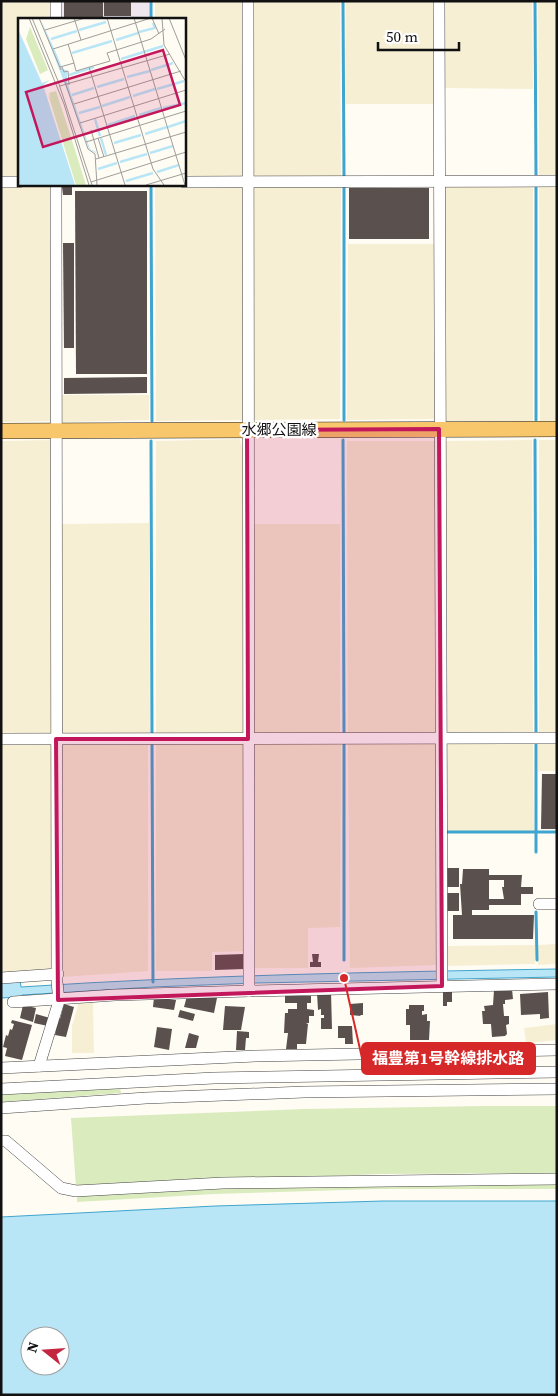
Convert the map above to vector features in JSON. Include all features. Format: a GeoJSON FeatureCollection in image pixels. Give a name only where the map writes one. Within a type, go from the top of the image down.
{"type":"FeatureCollection","features":[{"type":"Feature","properties":{"kind":"main road","name":"水郷公園線"},"geometry":{"type":"LineString","coordinates":[[1,431],[557,430]]}},
{"type":"Feature","properties":{"kind":"street"},"geometry":{"type":"LineString","coordinates":[[56,1],[56,18]]}},
{"type":"Feature","properties":{"kind":"street"},"geometry":{"type":"LineString","coordinates":[[248,1],[249,989]]}},
{"type":"Feature","properties":{"kind":"street"},"geometry":{"type":"LineString","coordinates":[[439,1],[442,984]]}},
{"type":"Feature","properties":{"kind":"street"},"geometry":{"type":"LineString","coordinates":[[185,182],[557,181]]}},
{"type":"Feature","properties":{"kind":"street"},"geometry":{"type":"LineString","coordinates":[[1,182],[18,182]]}},
{"type":"Feature","properties":{"kind":"street"},"geometry":{"type":"LineString","coordinates":[[39,1066],[58,997],[56,185]]}},
{"type":"Feature","properties":{"kind":"street"},"geometry":{"type":"LineString","coordinates":[[1,739],[557,738]]}},
{"type":"Feature","properties":{"kind":"street"},"geometry":{"type":"LineString","coordinates":[[538,904],[557,904]]}},
{"type":"Feature","properties":{"kind":"street"},"geometry":{"type":"LineString","coordinates":[[1,978],[57,978]]}},
{"type":"Feature","properties":{"kind":"street"},"geometry":{"type":"LineString","coordinates":[[13,1002],[58,997],[249,989],[442,984],[557,984]]}},
{"type":"Feature","properties":{"kind":"street"},"geometry":{"type":"LineString","coordinates":[[1,1068],[276,1055],[557,1050]]}},
{"type":"Feature","properties":{"kind":"street"},"geometry":{"type":"LineString","coordinates":[[1,1090],[257,1077],[557,1072]]}},
{"type":"Feature","properties":{"kind":"street"},"geometry":{"type":"LineString","coordinates":[[1,1108],[146,1098],[304,1092],[557,1089]]}},
{"type":"Feature","properties":{"kind":"street"},"geometry":{"type":"LineString","coordinates":[[1,1140],[6,1141],[62,1188],[76,1191],[223,1183],[557,1179]]}},
{"type":"Feature","properties":{"kind":"highlighted area"},"geometry":{"type":"Polygon","coordinates":[[[439,429],[442,986],[58,1000],[56,739],[248,739],[247,430],[439,429]]]}},
{"type":"Feature","properties":{"kind":"shaded area"},"geometry":{"type":"Polygon","coordinates":[[[1,1],[51,1],[51,18],[18,18],[18,179],[1,179],[1,1]]]}},
{"type":"Feature","properties":{"kind":"shaded area"},"geometry":{"type":"Polygon","coordinates":[[[60,1],[149,1],[149,18],[59,18],[60,1]]]}},
{"type":"Feature","properties":{"kind":"shaded area"},"geometry":{"type":"Polygon","coordinates":[[[155,1],[245,1],[245,179],[185,179],[185,18],[155,18],[155,1]]]}},
{"type":"Feature","properties":{"kind":"shaded area"},"geometry":{"type":"Polygon","coordinates":[[[251,1],[340,1],[341,177],[251,178],[251,1]]]}},
{"type":"Feature","properties":{"kind":"shaded area"},"geometry":{"type":"Polygon","coordinates":[[[346,1],[435,1],[436,104],[346,104],[346,1]]]}},
{"type":"Feature","properties":{"kind":"shaded area"},"geometry":{"type":"Polygon","coordinates":[[[442,1],[532,1],[533,89],[443,88],[442,1]]]}},
{"type":"Feature","properties":{"kind":"shaded area"},"geometry":{"type":"Polygon","coordinates":[[[538,1],[557,1],[557,178],[539,178],[538,1]]]}},
{"type":"Feature","properties":{"kind":"shaded area"},"geometry":{"type":"Polygon","coordinates":[[[1,185],[52,185],[53,421],[1,422],[1,185]]]}},
{"type":"Feature","properties":{"kind":"shaded area"},"geometry":{"type":"Polygon","coordinates":[[[245,185],[243,420],[156,421],[155,186],[245,185]]]}},
{"type":"Feature","properties":{"kind":"shaded area"},"geometry":{"type":"Polygon","coordinates":[[[250,185],[341,185],[340,419],[252,420],[250,185]]]}},
{"type":"Feature","properties":{"kind":"shaded area"},"geometry":{"type":"Polygon","coordinates":[[[443,185],[533,185],[533,421],[444,421],[443,185]]]}},
{"type":"Feature","properties":{"kind":"shaded area"},"geometry":{"type":"Polygon","coordinates":[[[539,185],[557,185],[557,421],[540,421],[539,185]]]}},
{"type":"Feature","properties":{"kind":"shaded area"},"geometry":{"type":"Polygon","coordinates":[[[348,244],[436,244],[435,419],[347,420],[348,244]]]}},
{"type":"Feature","properties":{"kind":"shaded area"},"geometry":{"type":"Polygon","coordinates":[[[59,395],[149,395],[149,420],[61,422],[59,395]]]}},
{"type":"Feature","properties":{"kind":"shaded area"},"geometry":{"type":"Polygon","coordinates":[[[240,439],[243,450],[245,733],[156,737],[156,441],[240,439]]]}},
{"type":"Feature","properties":{"kind":"shaded area"},"geometry":{"type":"Polygon","coordinates":[[[52,440],[53,736],[1,737],[1,441],[52,440]]]}},
{"type":"Feature","properties":{"kind":"shaded area"},"geometry":{"type":"Polygon","coordinates":[[[532,440],[533,736],[445,736],[444,441],[532,440]]]}},
{"type":"Feature","properties":{"kind":"shaded area"},"geometry":{"type":"Polygon","coordinates":[[[539,440],[557,440],[557,736],[539,736],[539,440]]]}},
{"type":"Feature","properties":{"kind":"shaded area"},"geometry":{"type":"Polygon","coordinates":[[[347,441],[436,441],[436,736],[348,736],[347,441]]]}},
{"type":"Feature","properties":{"kind":"shaded area"},"geometry":{"type":"Polygon","coordinates":[[[149,523],[150,736],[62,737],[60,524],[149,523]]]}},
{"type":"Feature","properties":{"kind":"shaded area"},"geometry":{"type":"Polygon","coordinates":[[[253,524],[340,524],[340,736],[253,735],[253,524]]]}},
{"type":"Feature","properties":{"kind":"shaded area"},"geometry":{"type":"Polygon","coordinates":[[[445,741],[533,741],[534,832],[445,831],[445,741]]]}},
{"type":"Feature","properties":{"kind":"shaded area"},"geometry":{"type":"Polygon","coordinates":[[[538,741],[557,741],[557,771],[538,771],[538,741]]]}},
{"type":"Feature","properties":{"kind":"shaded area"},"geometry":{"type":"Polygon","coordinates":[[[1,742],[50,742],[53,745],[55,971],[1,975],[1,742]]]}},
{"type":"Feature","properties":{"kind":"shaded area"},"geometry":{"type":"Polygon","coordinates":[[[240,742],[244,745],[245,951],[212,952],[212,971],[156,971],[156,743],[240,742]]]}},
{"type":"Feature","properties":{"kind":"shaded area"},"geometry":{"type":"Polygon","coordinates":[[[255,742],[341,743],[340,927],[308,928],[308,968],[253,968],[253,745],[255,742]]]}},
{"type":"Feature","properties":{"kind":"shaded area"},"geometry":{"type":"Polygon","coordinates":[[[62,743],[148,743],[148,971],[61,977],[62,743]]]}},
{"type":"Feature","properties":{"kind":"shaded area"},"geometry":{"type":"Polygon","coordinates":[[[348,743],[436,743],[436,965],[350,968],[348,743]]]}},
{"type":"Feature","properties":{"kind":"shaded area"},"geometry":{"type":"Polygon","coordinates":[[[557,944],[557,964],[538,965],[538,945],[557,944]]]}},
{"type":"Feature","properties":{"kind":"shaded area"},"geometry":{"type":"Polygon","coordinates":[[[535,945],[535,964],[445,966],[445,946],[535,945]]]}},
{"type":"Feature","properties":{"kind":"shaded area"},"geometry":{"type":"Polygon","coordinates":[[[93,1001],[94,1053],[72,1053],[72,1026],[79,1002],[93,1001]]]}},
{"type":"Feature","properties":{"kind":"shaded area"},"geometry":{"type":"Polygon","coordinates":[[[557,1024],[557,1040],[526,1043],[524,1028],[557,1024]]]}},
{"type":"Feature","properties":{"kind":"green space"},"geometry":{"type":"Polygon","coordinates":[[[120,1087],[121,1093],[1,1102],[1,1094],[120,1087]]]}},
{"type":"Feature","properties":{"kind":"green space"},"geometry":{"type":"Polygon","coordinates":[[[557,1106],[557,1173],[380,1174],[76,1187],[71,1118],[305,1109],[557,1106]]]}},
{"type":"Feature","properties":{"kind":"green space"},"geometry":{"type":"Polygon","coordinates":[[[557,1182],[557,1189],[377,1189],[214,1194],[77,1202],[77,1195],[219,1186],[557,1182]]]}},
{"type":"Feature","properties":{"kind":"water"},"geometry":{"type":"Polygon","coordinates":[[[557,969],[557,977],[256,983],[153,987],[1,998],[1,982],[20,980],[21,987],[222,977],[557,969]]]}},
{"type":"Feature","properties":{"kind":"water"},"geometry":{"type":"Polygon","coordinates":[[[383,1201],[557,1201],[557,1395],[1,1395],[1,1217],[215,1206],[383,1201]]]}},
{"type":"Feature","properties":{"kind":"building"},"geometry":{"type":"Polygon","coordinates":[[[64,1],[103,1],[103,18],[64,18],[64,1]]]}},
{"type":"Feature","properties":{"kind":"building"},"geometry":{"type":"Polygon","coordinates":[[[104,1],[131,1],[131,16],[104,16],[104,1]]]}},
{"type":"Feature","properties":{"kind":"building"},"geometry":{"type":"Polygon","coordinates":[[[62,187],[72,187],[72,195],[63,195],[62,187]]]}},
{"type":"Feature","properties":{"kind":"building"},"geometry":{"type":"Polygon","coordinates":[[[349,188],[429,188],[429,239],[349,239],[349,188]]]}},
{"type":"Feature","properties":{"kind":"building"},"geometry":{"type":"Polygon","coordinates":[[[75,191],[147,191],[147,374],[76,374],[75,191]]]}},
{"type":"Feature","properties":{"kind":"building"},"geometry":{"type":"Polygon","coordinates":[[[63,243],[74,243],[74,348],[64,348],[63,243]]]}},
{"type":"Feature","properties":{"kind":"building"},"geometry":{"type":"Polygon","coordinates":[[[147,377],[147,393],[64,394],[64,378],[147,377]]]}},
{"type":"Feature","properties":{"kind":"building"},"geometry":{"type":"Polygon","coordinates":[[[542,774],[557,774],[557,829],[541,829],[542,774]]]}},
{"type":"Feature","properties":{"kind":"building"},"geometry":{"type":"Polygon","coordinates":[[[446,868],[459,868],[459,887],[446,887],[446,868]]]}},
{"type":"Feature","properties":{"kind":"building"},"geometry":{"type":"Polygon","coordinates":[[[463,869],[489,869],[489,875],[522,875],[521,887],[533,887],[533,894],[521,894],[521,905],[489,905],[489,910],[472,910],[472,915],[534,915],[533,939],[453,939],[453,915],[462,915],[460,884],[462,884],[463,869]],[[489,880],[489,899],[504,899],[502,887],[504,887],[504,880],[489,880]]]}},
{"type":"Feature","properties":{"kind":"building"},"geometry":{"type":"Polygon","coordinates":[[[446,893],[459,893],[459,911],[446,911],[446,893]]]}},
{"type":"Feature","properties":{"kind":"building"},"geometry":{"type":"Polygon","coordinates":[[[244,954],[244,969],[215,970],[215,955],[244,954]]]}},
{"type":"Feature","properties":{"kind":"building"},"geometry":{"type":"Polygon","coordinates":[[[312,954],[319,954],[318,962],[321,962],[321,967],[310,967],[310,962],[313,962],[312,954]]]}},
{"type":"Feature","properties":{"kind":"building"},"geometry":{"type":"Polygon","coordinates":[[[512,989],[513,999],[505,1000],[505,1004],[503,1004],[504,1016],[509,1016],[509,1024],[506,1025],[507,1034],[505,1036],[492,1037],[491,1024],[483,1024],[482,1011],[485,1011],[484,1006],[493,1005],[494,990],[512,989]]]}},
{"type":"Feature","properties":{"kind":"building"},"geometry":{"type":"Polygon","coordinates":[[[331,992],[332,1029],[321,1029],[321,1018],[324,1018],[324,1015],[321,1015],[321,1009],[318,1010],[317,993],[331,992]]]}},
{"type":"Feature","properties":{"kind":"building"},"geometry":{"type":"Polygon","coordinates":[[[443,992],[452,992],[452,1002],[447,1002],[447,1006],[443,1006],[443,992]]]}},
{"type":"Feature","properties":{"kind":"building"},"geometry":{"type":"Polygon","coordinates":[[[548,992],[549,1018],[540,1019],[540,1014],[521,1015],[520,994],[548,992]]]}},
{"type":"Feature","properties":{"kind":"building"},"geometry":{"type":"Polygon","coordinates":[[[285,995],[311,996],[311,1003],[307,1003],[307,1009],[314,1010],[314,1016],[309,1016],[309,1023],[306,1023],[308,1024],[306,1044],[297,1044],[297,1049],[286,1049],[288,1033],[284,1033],[285,1013],[288,1013],[288,1009],[297,1009],[297,1003],[285,1003],[285,995]]]}},
{"type":"Feature","properties":{"kind":"building"},"geometry":{"type":"Polygon","coordinates":[[[187,996],[217,998],[214,1013],[184,1007],[187,996]]]}},
{"type":"Feature","properties":{"kind":"building"},"geometry":{"type":"Polygon","coordinates":[[[154,997],[176,1000],[174,1010],[153,1007],[154,997]]]}},
{"type":"Feature","properties":{"kind":"building"},"geometry":{"type":"Polygon","coordinates":[[[363,1003],[363,1015],[350,1015],[350,1004],[363,1003]]]}},
{"type":"Feature","properties":{"kind":"building"},"geometry":{"type":"Polygon","coordinates":[[[64,1004],[74,1007],[66,1037],[55,1035],[58,1018],[60,1019],[64,1004]]]}},
{"type":"Feature","properties":{"kind":"building"},"geometry":{"type":"Polygon","coordinates":[[[23,1005],[36,1008],[33,1022],[20,1018],[23,1005]]]}},
{"type":"Feature","properties":{"kind":"building"},"geometry":{"type":"Polygon","coordinates":[[[409,1005],[424,1005],[422,1015],[427,1014],[427,1021],[430,1021],[429,1040],[410,1040],[410,1025],[406,1025],[406,1009],[409,1009],[409,1005]]]}},
{"type":"Feature","properties":{"kind":"building"},"geometry":{"type":"Polygon","coordinates":[[[225,1006],[245,1007],[241,1030],[223,1030],[225,1006]]]}},
{"type":"Feature","properties":{"kind":"building"},"geometry":{"type":"Polygon","coordinates":[[[180,1010],[195,1014],[193,1021],[178,1017],[180,1010]]]}},
{"type":"Feature","properties":{"kind":"building"},"geometry":{"type":"Polygon","coordinates":[[[36,1014],[50,1018],[48,1026],[34,1023],[36,1014]]]}},
{"type":"Feature","properties":{"kind":"building"},"geometry":{"type":"Polygon","coordinates":[[[12,1020],[32,1025],[22,1060],[5,1056],[7,1048],[3,1047],[6,1035],[8,1036],[14,1024],[11,1023],[12,1020]]]}},
{"type":"Feature","properties":{"kind":"building"},"geometry":{"type":"Polygon","coordinates":[[[338,1026],[352,1026],[353,1044],[345,1044],[345,1038],[338,1038],[338,1026]]]}},
{"type":"Feature","properties":{"kind":"building"},"geometry":{"type":"Polygon","coordinates":[[[157,1027],[172,1029],[169,1050],[154,1047],[157,1027]]]}},
{"type":"Feature","properties":{"kind":"building"},"geometry":{"type":"Polygon","coordinates":[[[237,1031],[249,1032],[249,1038],[246,1038],[245,1050],[236,1050],[237,1031]]]}},
{"type":"Feature","properties":{"kind":"building"},"geometry":{"type":"Polygon","coordinates":[[[189,1033],[199,1036],[196,1048],[185,1048],[189,1033]]]}},
{"type":"Feature","properties":{"kind":"waterway"},"geometry":{"type":"LineString","coordinates":[[151,1],[151,18]]}},
{"type":"Feature","properties":{"kind":"waterway"},"geometry":{"type":"LineString","coordinates":[[343,1],[344,178]]}},
{"type":"Feature","properties":{"kind":"waterway"},"geometry":{"type":"LineString","coordinates":[[535,1],[536,178]]}},
{"type":"Feature","properties":{"kind":"waterway"},"geometry":{"type":"LineString","coordinates":[[536,184],[536,420]]}},
{"type":"Feature","properties":{"kind":"waterway"},"geometry":{"type":"LineString","coordinates":[[344,185],[344,420]]}},
{"type":"Feature","properties":{"kind":"waterway"},"geometry":{"type":"LineString","coordinates":[[151,186],[152,421]]}},
{"type":"Feature","properties":{"kind":"waterway"},"geometry":{"type":"LineString","coordinates":[[343,440],[344,735]]}},
{"type":"Feature","properties":{"kind":"waterway"},"geometry":{"type":"LineString","coordinates":[[535,440],[536,734]]}},
{"type":"Feature","properties":{"kind":"waterway"},"geometry":{"type":"LineString","coordinates":[[151,441],[152,735]]}},
{"type":"Feature","properties":{"kind":"waterway"},"geometry":{"type":"LineString","coordinates":[[536,742],[536,852]]}},
{"type":"Feature","properties":{"kind":"waterway"},"geometry":{"type":"LineString","coordinates":[[152,743],[153,982]]}},
{"type":"Feature","properties":{"kind":"waterway"},"geometry":{"type":"LineString","coordinates":[[344,743],[344,960]]}},
{"type":"Feature","properties":{"kind":"waterway"},"geometry":{"type":"LineString","coordinates":[[445,832],[557,832]]}},
{"type":"Feature","properties":{"kind":"waterway"},"geometry":{"type":"LineString","coordinates":[[536,912],[537,960]]}},
{"type":"Feature","properties":{"kind":"place","name":"福豊第1号幹線排水路"},"geometry":{"type":"Point","coordinates":[344,978]}}]}
